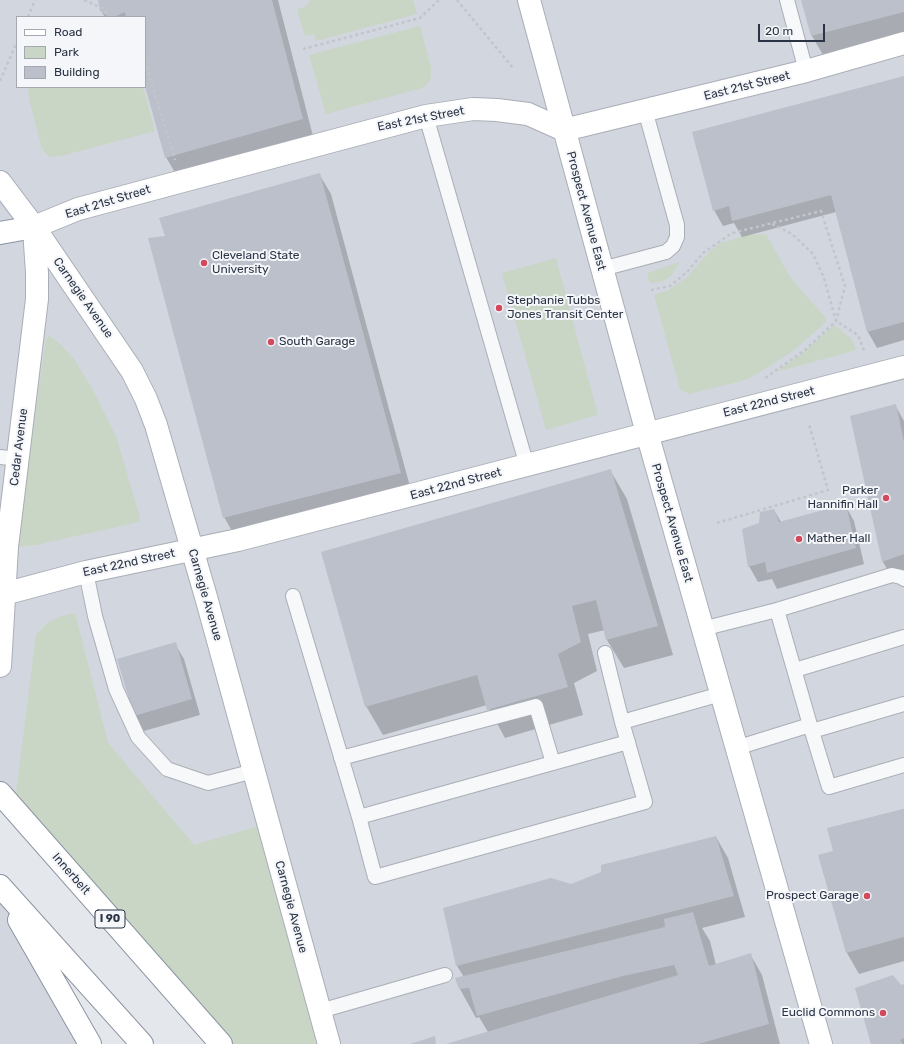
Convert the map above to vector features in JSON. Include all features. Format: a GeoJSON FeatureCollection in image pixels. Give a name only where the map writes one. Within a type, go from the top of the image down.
{"type":"FeatureCollection","features":[{"type":"Feature","properties":{"kind":"main road","name":"Prospect Avenue East"},"geometry":{"type":"LineString","coordinates":[[529,0],[647,433],[820,1044]]}},
{"type":"Feature","properties":{"kind":"main road","name":"East 21st Street"},"geometry":{"type":"LineString","coordinates":[[0,233],[34,228],[78,209],[426,116],[473,109],[498,110],[528,114],[564,130],[806,71],[904,43]]}},
{"type":"Feature","properties":{"kind":"main road","name":"Carnegie Avenue"},"geometry":{"type":"LineString","coordinates":[[0,182],[114,342],[132,371],[146,399],[156,425],[254,771],[329,1044]]}},
{"type":"Feature","properties":{"kind":"main road","name":"Cedar Avenue"},"geometry":{"type":"LineString","coordinates":[[0,666],[2,593],[7,547],[7,484],[9,458],[37,299],[34,228]]}},
{"type":"Feature","properties":{"kind":"main road","name":"East 22nd Street"},"geometry":{"type":"LineString","coordinates":[[2,593],[86,572],[192,551],[527,466],[647,433],[904,367]]}},
{"type":"Feature","properties":{"kind":"main road","name":"Innerbelt"},"geometry":{"type":"LineString","coordinates":[[0,793],[220,1044]]}},
{"type":"Feature","properties":{"kind":"main road"},"geometry":{"type":"LineString","coordinates":[[0,887],[90,1044]]}},
{"type":"Feature","properties":{"kind":"main road"},"geometry":{"type":"LineString","coordinates":[[0,887],[142,1044]]}},
{"type":"Feature","properties":{"kind":"lane"},"geometry":{"type":"LineString","coordinates":[[787,0],[806,71]]}},
{"type":"Feature","properties":{"kind":"lane"},"geometry":{"type":"LineString","coordinates":[[602,269],[666,252],[673,246],[677,237],[677,225],[645,110]]}},
{"type":"Feature","properties":{"kind":"lane"},"geometry":{"type":"LineString","coordinates":[[426,116],[527,466]]}},
{"type":"Feature","properties":{"kind":"lane"},"geometry":{"type":"LineString","coordinates":[[86,572],[95,616],[116,688],[138,737],[167,769],[208,782],[254,771]]}},
{"type":"Feature","properties":{"kind":"lane"},"geometry":{"type":"LineString","coordinates":[[702,629],[777,610],[892,576],[901,577],[904,579]]}},
{"type":"Feature","properties":{"kind":"lane"},"geometry":{"type":"LineString","coordinates":[[293,596],[359,817],[375,877],[645,802],[622,722],[605,653]]}},
{"type":"Feature","properties":{"kind":"lane"},"geometry":{"type":"LineString","coordinates":[[777,610],[829,787],[904,765]]}},
{"type":"Feature","properties":{"kind":"lane"},"geometry":{"type":"LineString","coordinates":[[795,670],[904,637]]}},
{"type":"Feature","properties":{"kind":"lane"},"geometry":{"type":"LineString","coordinates":[[622,722],[721,694]]}},
{"type":"Feature","properties":{"kind":"lane"},"geometry":{"type":"LineString","coordinates":[[736,748],[904,704]]}},
{"type":"Feature","properties":{"kind":"lane"},"geometry":{"type":"LineString","coordinates":[[341,758],[536,706],[553,763]]}},
{"type":"Feature","properties":{"kind":"lane"},"geometry":{"type":"LineString","coordinates":[[359,817],[628,742]]}},
{"type":"Feature","properties":{"kind":"lane"},"geometry":{"type":"LineString","coordinates":[[320,1011],[445,975]]}},
{"type":"Feature","properties":{"kind":"path"},"geometry":{"type":"LineString","coordinates":[[28,16],[36,0]]}},
{"type":"Feature","properties":{"kind":"path"},"geometry":{"type":"LineString","coordinates":[[84,0],[104,9],[108,16]]}},
{"type":"Feature","properties":{"kind":"path"},"geometry":{"type":"LineString","coordinates":[[302,50],[420,18],[439,0]]}},
{"type":"Feature","properties":{"kind":"path"},"geometry":{"type":"LineString","coordinates":[[457,0],[513,68]]}},
{"type":"Feature","properties":{"kind":"path"},"geometry":{"type":"LineString","coordinates":[[0,81],[16,44]]}},
{"type":"Feature","properties":{"kind":"path"},"geometry":{"type":"LineString","coordinates":[[146,64],[175,161]]}},
{"type":"Feature","properties":{"kind":"path"},"geometry":{"type":"LineString","coordinates":[[651,290],[670,286],[686,272],[703,253],[732,233],[821,211],[845,286],[836,321],[805,350],[762,380]]}},
{"type":"Feature","properties":{"kind":"path"},"geometry":{"type":"LineString","coordinates":[[771,224],[792,234],[813,254],[824,278],[836,321],[858,335],[865,353]]}},
{"type":"Feature","properties":{"kind":"path"},"geometry":{"type":"LineString","coordinates":[[717,523],[828,490],[810,424]]}},
{"type":"Feature","properties":{"kind":"shaded area"},"geometry":{"type":"Polygon","coordinates":[[[0,0],[904,0],[904,1044],[221,1044],[0,793],[0,0]]]}},
{"type":"Feature","properties":{"kind":"shaded area"},"geometry":{"type":"Polygon","coordinates":[[[0,888],[90,1044],[0,1044],[0,888]]]}},
{"type":"Feature","properties":{"kind":"green space"},"geometry":{"type":"Polygon","coordinates":[[[310,0],[413,0],[417,14],[316,41],[314,34],[305,36],[297,9],[306,7],[310,0]]]}},
{"type":"Feature","properties":{"kind":"green space"},"geometry":{"type":"Polygon","coordinates":[[[420,26],[431,67],[431,77],[427,84],[422,88],[326,114],[309,55],[420,26]]]}},
{"type":"Feature","properties":{"kind":"green space"},"geometry":{"type":"Polygon","coordinates":[[[28,88],[143,88],[155,131],[61,156],[51,157],[45,153],[42,148],[29,100],[28,88]]]}},
{"type":"Feature","properties":{"kind":"green space"},"geometry":{"type":"Polygon","coordinates":[[[766,234],[789,275],[826,318],[826,322],[793,351],[757,374],[742,381],[689,394],[680,389],[654,295],[668,290],[686,278],[710,251],[721,243],[747,235],[766,234]]]}},
{"type":"Feature","properties":{"kind":"green space"},"geometry":{"type":"Polygon","coordinates":[[[556,258],[598,415],[546,430],[502,273],[556,258]]]}},
{"type":"Feature","properties":{"kind":"green space"},"geometry":{"type":"Polygon","coordinates":[[[680,262],[672,275],[661,282],[650,283],[647,273],[680,262]]]}},
{"type":"Feature","properties":{"kind":"green space"},"geometry":{"type":"Polygon","coordinates":[[[834,325],[852,339],[856,350],[780,371],[779,370],[804,352],[834,325]]]}},
{"type":"Feature","properties":{"kind":"green space"},"geometry":{"type":"Polygon","coordinates":[[[49,336],[58,342],[74,359],[94,392],[117,439],[140,518],[139,522],[36,545],[16,547],[46,339],[49,336]]]}},
{"type":"Feature","properties":{"kind":"green space"},"geometry":{"type":"Polygon","coordinates":[[[75,613],[108,743],[194,845],[268,823],[329,1044],[221,1044],[14,809],[36,635],[47,623],[61,616],[75,613]]]}},
{"type":"Feature","properties":{"kind":"building"},"geometry":{"type":"Polygon","coordinates":[[[98,0],[272,0],[303,119],[165,158],[146,88],[146,16],[126,16],[125,12],[116,16],[107,16],[100,11],[98,0]]]}},
{"type":"Feature","properties":{"kind":"building"},"geometry":{"type":"Polygon","coordinates":[[[801,0],[904,0],[904,12],[811,36],[801,0]]]}},
{"type":"Feature","properties":{"kind":"building"},"geometry":{"type":"Polygon","coordinates":[[[904,76],[904,322],[867,332],[831,195],[732,221],[729,206],[713,211],[692,132],[904,76]]]}},
{"type":"Feature","properties":{"kind":"building","name":"South Garage"},"geometry":{"type":"Polygon","coordinates":[[[320,173],[401,473],[223,518],[148,238],[165,236],[159,218],[320,173]]]}},
{"type":"Feature","properties":{"kind":"building","name":"Parker Hannifin Hall"},"geometry":{"type":"Polygon","coordinates":[[[896,404],[904,442],[904,554],[882,562],[850,416],[896,404]]]}},
{"type":"Feature","properties":{"kind":"building"},"geometry":{"type":"Polygon","coordinates":[[[611,469],[658,626],[606,640],[596,600],[572,606],[581,642],[558,654],[568,687],[487,710],[477,675],[365,707],[321,552],[611,469]]]}},
{"type":"Feature","properties":{"kind":"building","name":"Mather Hall"},"geometry":{"type":"Polygon","coordinates":[[[846,504],[856,548],[767,573],[765,562],[748,567],[742,529],[759,523],[760,512],[774,509],[779,522],[846,504]]]}},
{"type":"Feature","properties":{"kind":"building"},"geometry":{"type":"Polygon","coordinates":[[[176,642],[192,699],[134,716],[117,659],[176,642]]]}},
{"type":"Feature","properties":{"kind":"building","name":"Prospect Garage"},"geometry":{"type":"Polygon","coordinates":[[[904,809],[904,937],[846,953],[818,855],[833,851],[827,828],[904,809]]]}},
{"type":"Feature","properties":{"kind":"building"},"geometry":{"type":"Polygon","coordinates":[[[716,836],[734,896],[456,966],[443,908],[551,878],[571,884],[601,872],[601,865],[716,836]]]}},
{"type":"Feature","properties":{"kind":"building"},"geometry":{"type":"Polygon","coordinates":[[[693,912],[709,966],[751,953],[769,1024],[698,1044],[446,1044],[678,975],[674,965],[623,976],[477,1016],[469,988],[459,989],[455,978],[665,927],[664,919],[693,912]]]}},
{"type":"Feature","properties":{"kind":"building","name":"Euclid Commons"},"geometry":{"type":"Polygon","coordinates":[[[893,975],[901,985],[904,984],[904,1038],[900,1040],[903,1044],[871,1044],[855,988],[893,975]]]}},
{"type":"Feature","properties":{"kind":"building"},"geometry":{"type":"Polygon","coordinates":[[[435,1036],[436,1044],[410,1044],[435,1036]]]}},
{"type":"Feature","properties":{"kind":"place","name":"Cleveland State University"},"geometry":{"type":"Point","coordinates":[204,263]}},
{"type":"Feature","properties":{"kind":"place","name":"Stephanie Tubbs Jones Transit Center"},"geometry":{"type":"Point","coordinates":[499,308]}},
{"type":"Feature","properties":{"kind":"place","name":"South Garage"},"geometry":{"type":"Point","coordinates":[271,342]}},
{"type":"Feature","properties":{"kind":"place","name":"Parker Hannifin Hall"},"geometry":{"type":"Point","coordinates":[886,498]}},
{"type":"Feature","properties":{"kind":"place","name":"Mather Hall"},"geometry":{"type":"Point","coordinates":[799,539]}},
{"type":"Feature","properties":{"kind":"place","name":"Prospect Garage"},"geometry":{"type":"Point","coordinates":[867,896]}},
{"type":"Feature","properties":{"kind":"place","name":"Euclid Commons"},"geometry":{"type":"Point","coordinates":[883,1013]}}]}
